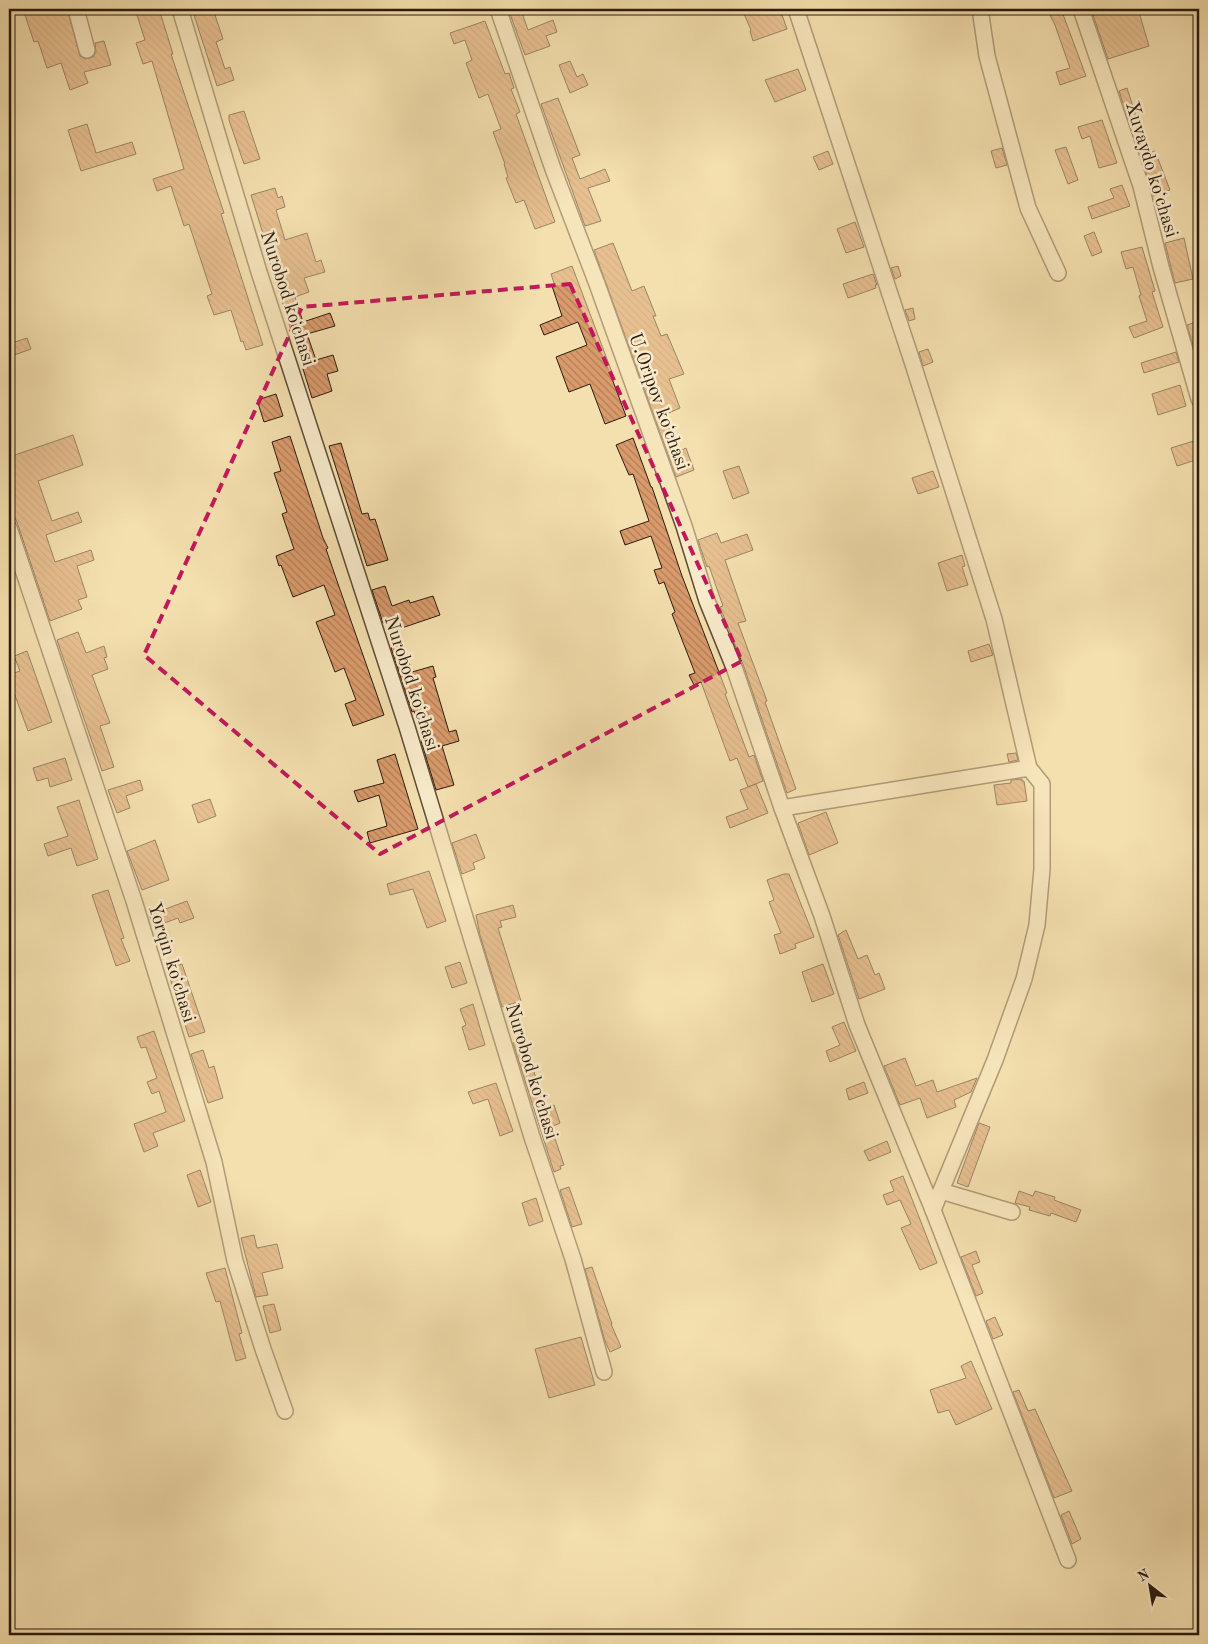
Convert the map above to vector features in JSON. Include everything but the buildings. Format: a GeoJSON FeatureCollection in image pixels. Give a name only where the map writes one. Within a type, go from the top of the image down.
{"type":"FeatureCollection","features":[{"type":"Feature","properties":{"kind":"street"},"geometry":{"type":"LineString","coordinates":[[76,9],[87,50]]}},
{"type":"Feature","properties":{"kind":"street","name":"Nurobod koʻchasi"},"geometry":{"type":"LineString","coordinates":[[180,9],[259,272],[407,727],[530,1129],[573,1259],[604,1372]]}},
{"type":"Feature","properties":{"kind":"street","name":"U.Oripov koʻchasi"},"geometry":{"type":"LineString","coordinates":[[498,9],[553,169],[684,526],[707,601],[734,670],[822,916],[857,1025],[933,1210],[1068,1560]]}},
{"type":"Feature","properties":{"kind":"street"},"geometry":{"type":"LineString","coordinates":[[796,9],[994,620],[1029,768],[1042,784],[1042,869],[1037,925],[1024,979],[995,1060],[933,1210]]}},
{"type":"Feature","properties":{"kind":"street"},"geometry":{"type":"LineString","coordinates":[[980,9],[986,56],[1028,208],[1058,273]]}},
{"type":"Feature","properties":{"kind":"street","name":"Xuvaydo koʻchasi"},"geometry":{"type":"LineString","coordinates":[[1081,9],[1141,186],[1161,267],[1199,399]]}},
{"type":"Feature","properties":{"kind":"street","name":"Yorqin koʻchasi"},"geometry":{"type":"LineString","coordinates":[[9,528],[134,901],[214,1162],[234,1261],[286,1411]]}},
{"type":"Feature","properties":{"kind":"street"},"geometry":{"type":"LineString","coordinates":[[782,808],[1029,768]]}},
{"type":"Feature","properties":{"kind":"street"},"geometry":{"type":"LineString","coordinates":[[941,1191],[1012,1212]]}},
{"type":"Feature","properties":{"kind":"highlighted area"},"geometry":{"type":"Polygon","coordinates":[[[570,284],[742,661],[380,854],[144,655],[302,307],[570,284]]]}}]}
